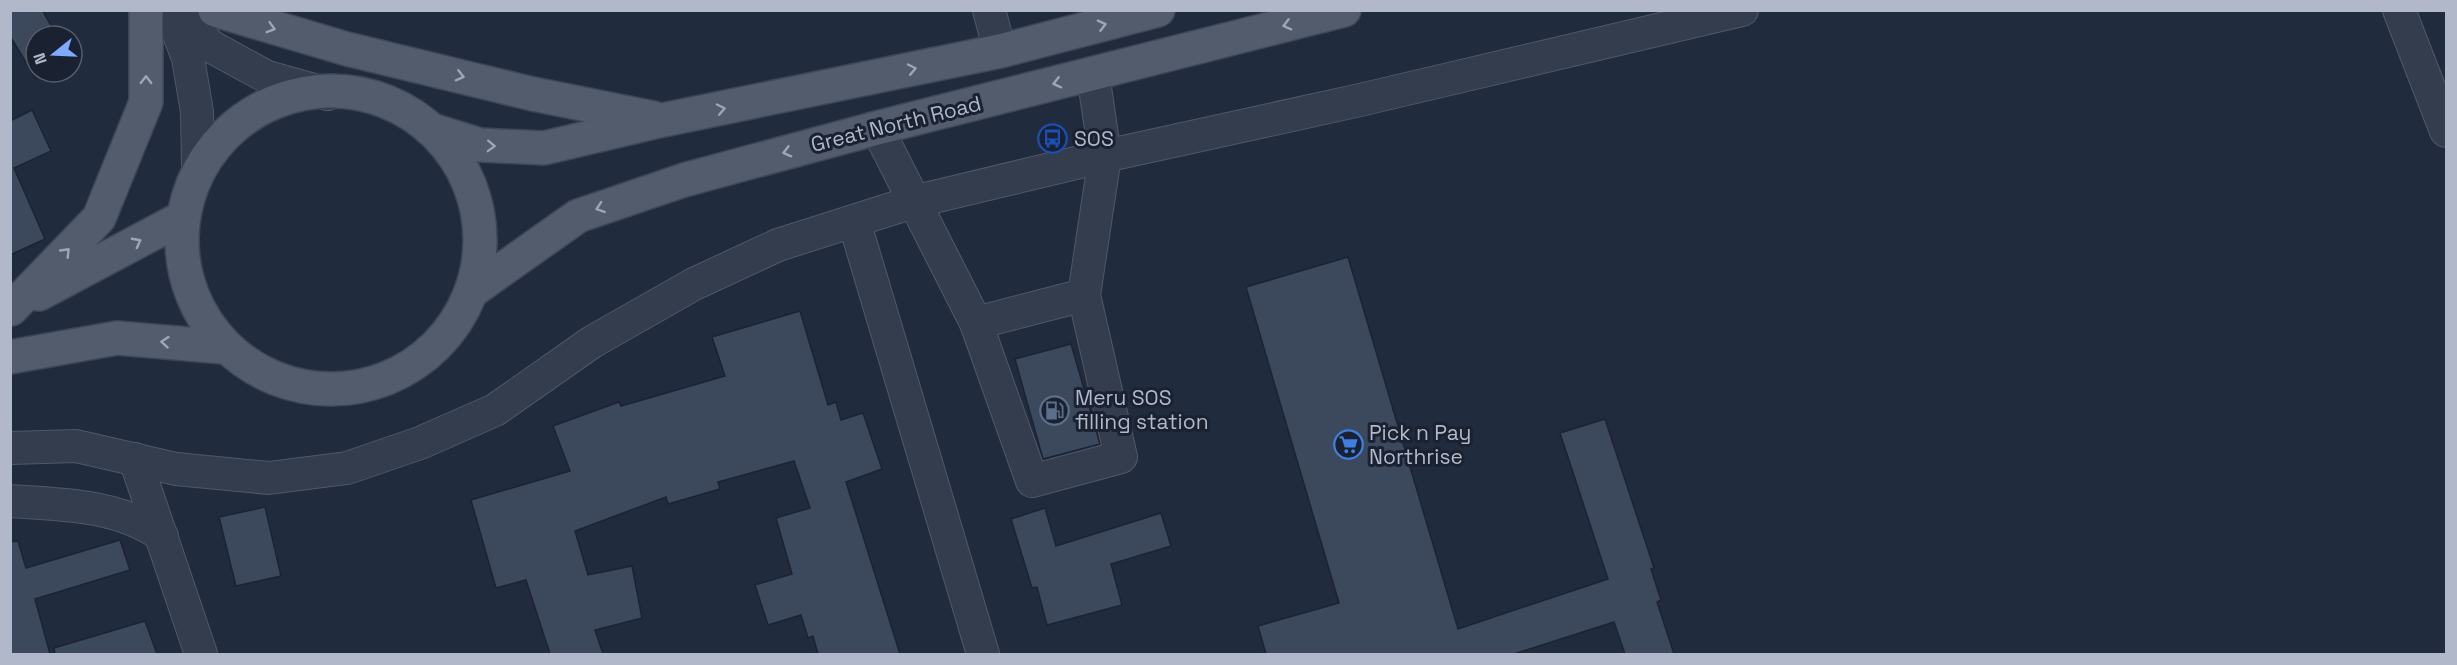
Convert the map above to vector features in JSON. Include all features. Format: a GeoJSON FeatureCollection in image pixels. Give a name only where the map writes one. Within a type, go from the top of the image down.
{"type":"FeatureCollection","features":[{"type":"Feature","properties":{"kind":"main road"},"geometry":{"type":"LineString","coordinates":[[11,309],[99,218],[146,102],[146,10]]}},
{"type":"Feature","properties":{"kind":"main road"},"geometry":{"type":"LineString","coordinates":[[215,10],[347,49],[533,94],[663,120]]}},
{"type":"Feature","properties":{"kind":"main road"},"geometry":{"type":"LineString","coordinates":[[435,131],[465,170],[479,209],[482,242],[479,266],[472,291],[449,330],[416,361],[374,380],[328,387],[283,380],[242,363],[224,347],[200,315],[185,278],[181,238],[182,218],[198,168],[232,130],[254,115],[287,101],[327,94],[366,96],[402,110],[435,131],[480,145],[544,148],[663,120],[1000,51],[1158,10]]}},
{"type":"Feature","properties":{"kind":"main road","name":"Great North Road"},"geometry":{"type":"LineString","coordinates":[[472,291],[578,216],[684,180],[877,128],[1344,10]]}},
{"type":"Feature","properties":{"kind":"main road"},"geometry":{"type":"LineString","coordinates":[[11,309],[182,218]]}},
{"type":"Feature","properties":{"kind":"main road"},"geometry":{"type":"LineString","coordinates":[[10,357],[117,338],[224,347]]}},
{"type":"Feature","properties":{"kind":"street"},"geometry":{"type":"LineString","coordinates":[[171,10],[212,47],[267,77],[327,94]]}},
{"type":"Feature","properties":{"kind":"street"},"geometry":{"type":"LineString","coordinates":[[171,10],[188,58],[197,112],[198,168]]}},
{"type":"Feature","properties":{"kind":"street"},"geometry":{"type":"LineString","coordinates":[[989,10],[1000,51]]}},
{"type":"Feature","properties":{"kind":"street"},"geometry":{"type":"LineString","coordinates":[[10,448],[76,446],[176,469],[269,478],[347,468],[420,443],[495,410],[592,342],[694,284],[778,245],[913,202],[1105,156],[1371,98],[1742,10]]}},
{"type":"Feature","properties":{"kind":"street"},"geometry":{"type":"LineString","coordinates":[[2400,10],[2446,131]]}},
{"type":"Feature","properties":{"kind":"street"},"geometry":{"type":"LineString","coordinates":[[877,128],[976,323],[1032,481],[1121,457],[1084,295],[1105,156],[1093,74]]}},
{"type":"Feature","properties":{"kind":"street"},"geometry":{"type":"LineString","coordinates":[[854,221],[983,654]]}},
{"type":"Feature","properties":{"kind":"street"},"geometry":{"type":"LineString","coordinates":[[976,323],[1084,295]]}},
{"type":"Feature","properties":{"kind":"street"},"geometry":{"type":"LineString","coordinates":[[135,459],[201,654]]}},
{"type":"Feature","properties":{"kind":"street"},"geometry":{"type":"LineString","coordinates":[[10,501],[69,505],[126,518],[146,524],[162,536]]}},
{"type":"Feature","properties":{"kind":"building"},"geometry":{"type":"Polygon","coordinates":[[[10,10],[42,10],[50,24],[24,24],[24,59],[10,36],[10,10]]]}},
{"type":"Feature","properties":{"kind":"building"},"geometry":{"type":"Polygon","coordinates":[[[32,110],[51,151],[14,168],[45,239],[10,255],[10,121],[32,110]]]}},
{"type":"Feature","properties":{"kind":"building","name":"Pick n Pay Northrise"},"geometry":{"type":"Polygon","coordinates":[[[1348,257],[1458,629],[1608,579],[1560,433],[1605,419],[1654,568],[1651,569],[1661,600],[1657,602],[1674,654],[1625,654],[1614,622],[1514,654],[1266,654],[1258,626],[1339,603],[1246,287],[1348,257]]]}},
{"type":"Feature","properties":{"kind":"building"},"geometry":{"type":"Polygon","coordinates":[[[800,311],[828,405],[836,402],[841,420],[863,413],[882,469],[846,482],[900,654],[818,654],[813,636],[808,638],[801,615],[768,625],[755,585],[792,574],[776,518],[810,508],[794,461],[718,482],[720,489],[668,504],[666,497],[575,531],[588,575],[632,566],[642,618],[595,630],[603,654],[550,654],[526,580],[496,588],[471,500],[570,471],[553,426],[619,402],[621,406],[725,376],[712,337],[800,311]]]}},
{"type":"Feature","properties":{"kind":"building"},"geometry":{"type":"Polygon","coordinates":[[[1071,344],[1100,444],[1043,459],[1015,359],[1071,344]]]}},
{"type":"Feature","properties":{"kind":"building"},"geometry":{"type":"Polygon","coordinates":[[[265,507],[281,576],[236,586],[219,517],[265,507]]]}},
{"type":"Feature","properties":{"kind":"building"},"geometry":{"type":"Polygon","coordinates":[[[1045,508],[1056,546],[1161,513],[1171,546],[1111,564],[1122,605],[1047,625],[1037,587],[1032,588],[1011,519],[1045,508]]]}},
{"type":"Feature","properties":{"kind":"building"},"geometry":{"type":"Polygon","coordinates":[[[120,540],[130,570],[35,599],[50,654],[10,654],[10,542],[18,541],[26,568],[120,540]]]}},
{"type":"Feature","properties":{"kind":"building"},"geometry":{"type":"Polygon","coordinates":[[[145,621],[157,654],[55,654],[54,648],[145,621]]]}},
{"type":"Feature","properties":{"kind":"place","name":"SOS"},"geometry":{"type":"Point","coordinates":[1053,139]}},
{"type":"Feature","properties":{"kind":"place","name":"Meru SOS filling station"},"geometry":{"type":"Point","coordinates":[1054,410]}},
{"type":"Feature","properties":{"kind":"place","name":"Pick n Pay Northrise"},"geometry":{"type":"Point","coordinates":[1348,445]}}]}
